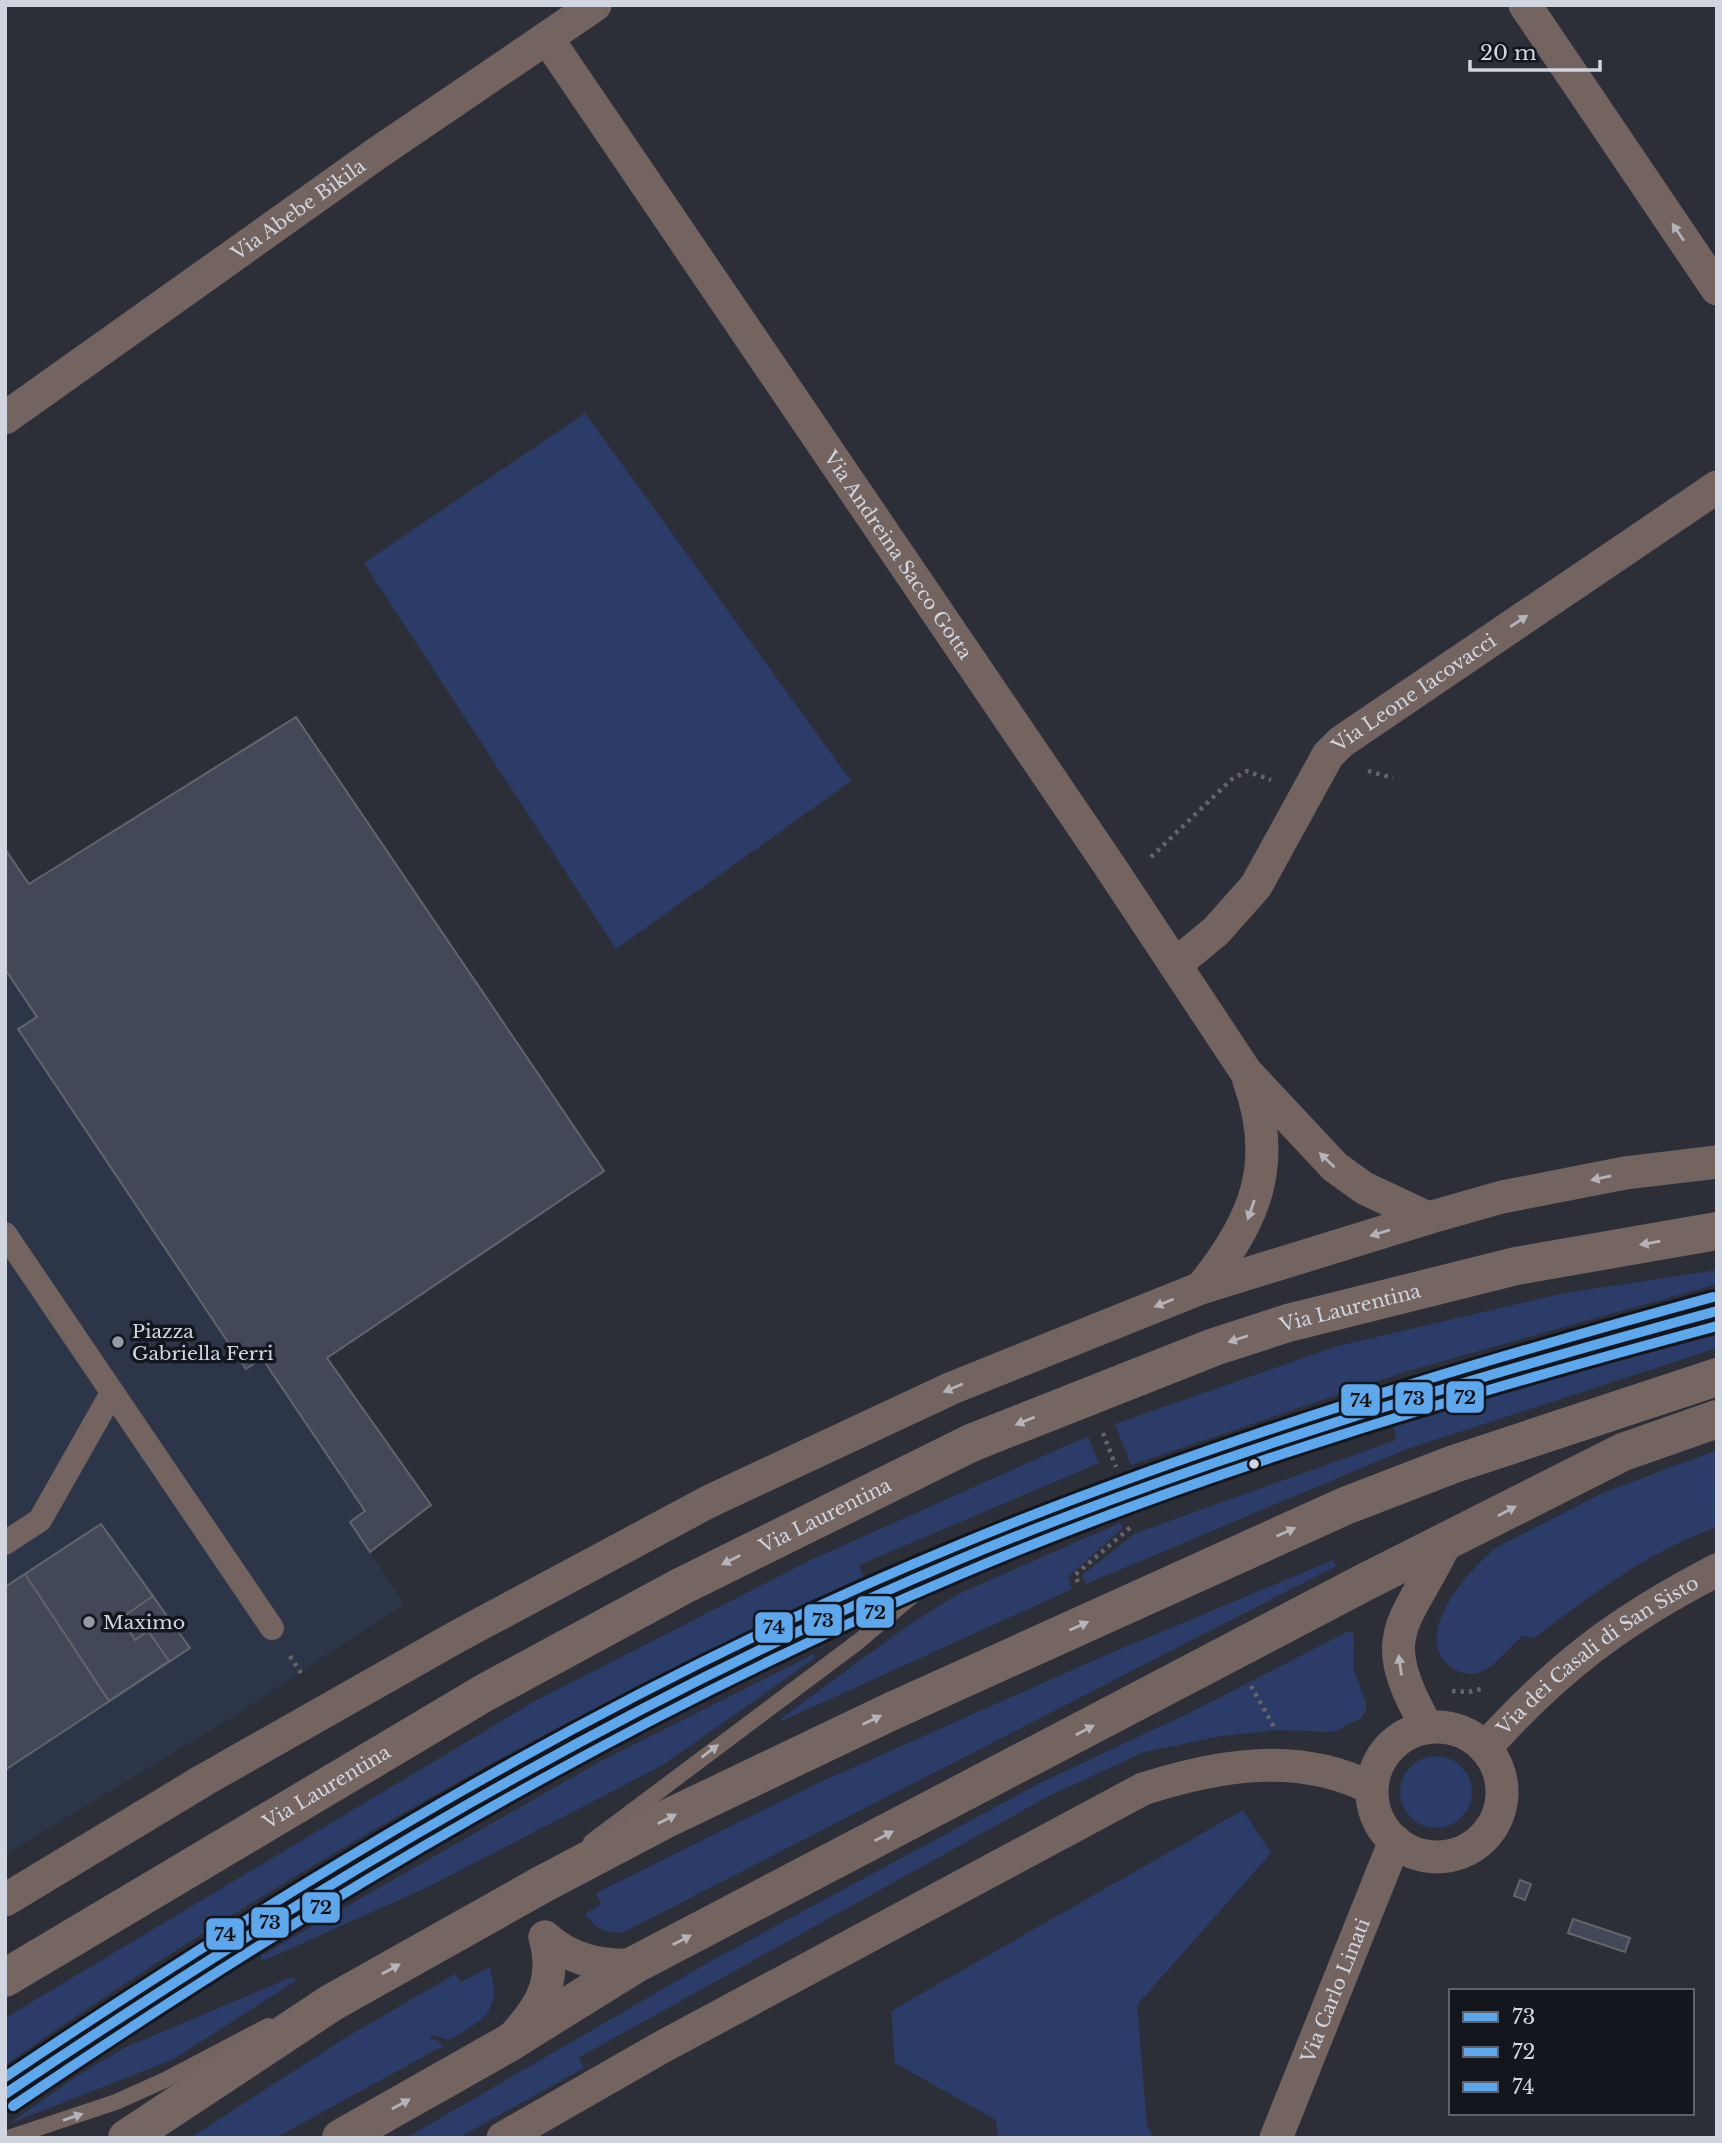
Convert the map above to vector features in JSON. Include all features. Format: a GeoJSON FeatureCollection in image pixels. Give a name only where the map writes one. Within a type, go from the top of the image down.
{"type":"FeatureCollection","features":[{"type":"Feature","properties":{"kind":"main road","name":"Via Laurentina"},"geometry":{"type":"LineString","coordinates":[[5,1978],[484,1693],[682,1586],[971,1443],[1214,1347],[1288,1323],[1517,1266],[1717,1231]]}},
{"type":"Feature","properties":{"kind":"main road"},"geometry":{"type":"LineString","coordinates":[[127,2138],[331,2003],[541,1885],[668,1818],[892,1711],[1345,1506],[1454,1464],[1717,1377]]}},
{"type":"Feature","properties":{"kind":"street","name":"Via Abebe Bikila"},"geometry":{"type":"LineString","coordinates":[[5,418],[376,154],[595,5]]}},
{"type":"Feature","properties":{"kind":"street"},"geometry":{"type":"LineString","coordinates":[[1525,5],[1717,289]]}},
{"type":"Feature","properties":{"kind":"street","name":"Via Andreina Sacco Gotta"},"geometry":{"type":"LineString","coordinates":[[547,38],[1176,964],[1246,1072]]}},
{"type":"Feature","properties":{"kind":"street","name":"Via Leone Iacovacci"},"geometry":{"type":"LineString","coordinates":[[1176,964],[1216,931],[1256,886],[1328,755],[1341,742],[1717,487]]}},
{"type":"Feature","properties":{"kind":"street"},"geometry":{"type":"LineString","coordinates":[[1246,1072],[1335,1167],[1364,1188],[1428,1218]]}},
{"type":"Feature","properties":{"kind":"street"},"geometry":{"type":"LineString","coordinates":[[1201,1287],[1238,1239],[1258,1189],[1263,1136],[1259,1109],[1246,1072]]}},
{"type":"Feature","properties":{"kind":"street"},"geometry":{"type":"LineString","coordinates":[[5,1900],[296,1727],[708,1502],[952,1388],[1201,1287],[1428,1218],[1502,1197],[1625,1173],[1717,1162]]}},
{"type":"Feature","properties":{"kind":"street"},"geometry":{"type":"LineString","coordinates":[[5,1234],[272,1628]]}},
{"type":"Feature","properties":{"kind":"street"},"geometry":{"type":"LineString","coordinates":[[5,1544],[40,1520],[112,1393]]}},
{"type":"Feature","properties":{"kind":"street"},"geometry":{"type":"LineString","coordinates":[[341,2138],[507,2044],[634,1965],[1623,1452],[1717,1419]]}},
{"type":"Feature","properties":{"kind":"street"},"geometry":{"type":"LineString","coordinates":[[1427,1727],[1401,1676],[1397,1642],[1401,1624],[1446,1542]]}},
{"type":"Feature","properties":{"kind":"street","name":"Via dei Casali di San Sisto"},"geometry":{"type":"LineString","coordinates":[[1485,1748],[1550,1679],[1578,1655],[1639,1612],[1717,1570]]}},
{"type":"Feature","properties":{"kind":"street"},"geometry":{"type":"LineString","coordinates":[[1427,1727],[1459,1731],[1485,1748],[1496,1765],[1502,1786],[1500,1807],[1492,1826],[1478,1842],[1446,1856],[1428,1856],[1410,1851],[1382,1828],[1374,1812],[1371,1788],[1378,1765],[1389,1747],[1406,1734],[1427,1727]]}},
{"type":"Feature","properties":{"kind":"street"},"geometry":{"type":"LineString","coordinates":[[503,2138],[662,2047],[1143,1789],[1207,1771],[1279,1765],[1319,1768],[1345,1774],[1371,1788]]}},
{"type":"Feature","properties":{"kind":"street","name":"Via Carlo Linati"},"geometry":{"type":"LineString","coordinates":[[1276,2138],[1395,1841]]}},
{"type":"Feature","properties":{"kind":"street"},"geometry":{"type":"LineString","coordinates":[[507,2044],[539,2007],[547,1989],[550,1957],[545,1937],[561,1952],[576,1959],[610,1966],[634,1965]]}},
{"type":"Feature","properties":{"kind":"lane"},"geometry":{"type":"LineString","coordinates":[[5,2094],[196,1968],[393,1844],[498,1785],[776,1643],[953,1563],[1138,1490],[1324,1424],[1511,1366],[1717,1311]]}},
{"type":"Feature","properties":{"kind":"lane"},"geometry":{"type":"LineString","coordinates":[[541,1885],[613,1823],[859,1641],[953,1563]]}},
{"type":"Feature","properties":{"kind":"lane"},"geometry":{"type":"LineString","coordinates":[[8,2138],[116,2102],[165,2080],[253,2032],[331,2003]]}},
{"type":"Feature","properties":{"kind":"path"},"geometry":{"type":"LineString","coordinates":[[1142,865],[1232,779],[1247,771],[1275,782]]}},
{"type":"Feature","properties":{"kind":"path"},"geometry":{"type":"LineString","coordinates":[[1101,1429],[1118,1473]]}},
{"type":"Feature","properties":{"kind":"path"},"geometry":{"type":"LineString","coordinates":[[1079,1586],[1075,1575],[1138,1521]]}},
{"type":"Feature","properties":{"kind":"path"},"geometry":{"type":"LineString","coordinates":[[1447,1689],[1469,1692],[1494,1684]]}},
{"type":"Feature","properties":{"kind":"shaded area"},"geometry":{"type":"Polygon","coordinates":[[[585,413],[851,781],[616,949],[364,563],[585,413]]]}},
{"type":"Feature","properties":{"kind":"shaded area","name":"Piazza Gabriella Ferri"},"geometry":{"type":"Polygon","coordinates":[[[5,969],[37,1017],[18,1030],[245,1369],[262,1358],[365,1511],[350,1522],[404,1604],[234,1716],[5,1855],[5,969]]]}},
{"type":"Feature","properties":{"kind":"shaded area"},"geometry":{"type":"Polygon","coordinates":[[[1717,1270],[1717,1284],[1408,1371],[1131,1465],[1115,1424],[1338,1346],[1565,1293],[1717,1270]]]}},
{"type":"Feature","properties":{"kind":"shaded area"},"geometry":{"type":"Polygon","coordinates":[[[1717,1335],[1717,1348],[1407,1449],[1086,1584],[1082,1575],[1136,1533],[1396,1440],[1393,1426],[1578,1371],[1717,1335]]]}},
{"type":"Feature","properties":{"kind":"shaded area"},"geometry":{"type":"Polygon","coordinates":[[[1088,1436],[1099,1463],[859,1565],[864,1578],[691,1659],[497,1761],[329,1856],[247,1906],[165,1957],[5,2065],[5,2018],[535,1701],[813,1559],[1088,1436]]]}},
{"type":"Feature","properties":{"kind":"shaded area"},"geometry":{"type":"Polygon","coordinates":[[[1717,1450],[1717,1527],[1644,1561],[1534,1638],[1522,1636],[1481,1672],[1470,1674],[1458,1671],[1440,1654],[1437,1638],[1440,1621],[1448,1603],[1473,1570],[1497,1547],[1605,1492],[1717,1450]]]}},
{"type":"Feature","properties":{"kind":"shaded area"},"geometry":{"type":"Polygon","coordinates":[[[1120,1523],[1123,1528],[1068,1577],[1072,1589],[782,1721],[780,1719],[906,1627],[958,1594],[1120,1523]]]}},
{"type":"Feature","properties":{"kind":"shaded area"},"geometry":{"type":"Polygon","coordinates":[[[1333,1560],[1336,1566],[622,1933],[600,1929],[585,1914],[601,1904],[596,1893],[814,1785],[1099,1658],[1333,1560]]]}},
{"type":"Feature","properties":{"kind":"shaded area"},"geometry":{"type":"Polygon","coordinates":[[[1349,1631],[1354,1634],[1353,1668],[1366,1702],[1366,1711],[1361,1718],[1334,1732],[1278,1730],[1222,1736],[1144,1752],[1047,1797],[578,2058],[584,2068],[458,2138],[406,2138],[713,1960],[1042,1782],[1189,1713],[1349,1631]]]}},
{"type":"Feature","properties":{"kind":"shaded area"},"geometry":{"type":"Polygon","coordinates":[[[814,1654],[815,1658],[663,1765],[428,1887],[265,1960],[260,1959],[262,1955],[601,1761],[814,1654]]]}},
{"type":"Feature","properties":{"kind":"shaded area"},"geometry":{"type":"Polygon","coordinates":[[[1429,1756],[1443,1756],[1462,1766],[1472,1785],[1472,1799],[1462,1818],[1443,1828],[1429,1828],[1410,1818],[1400,1799],[1400,1785],[1410,1766],[1429,1756]]]}},
{"type":"Feature","properties":{"kind":"shaded area"},"geometry":{"type":"Polygon","coordinates":[[[1243,1810],[1271,1853],[1137,2005],[1147,2125],[1154,2138],[998,2138],[996,2120],[895,2063],[891,2011],[1243,1810]]]}},
{"type":"Feature","properties":{"kind":"shaded area"},"geometry":{"type":"Polygon","coordinates":[[[490,1967],[493,1995],[488,2012],[473,2026],[449,2040],[432,2035],[430,2039],[439,2041],[443,2046],[275,2138],[190,2138],[345,2038],[455,1974],[461,1982],[490,1967]]]}},
{"type":"Feature","properties":{"kind":"shaded area"},"geometry":{"type":"Polygon","coordinates":[[[292,1977],[297,1980],[174,2059],[9,2124],[74,2078],[124,2048],[292,1977]]]}},
{"type":"Feature","properties":{"kind":"building"},"geometry":{"type":"Polygon","coordinates":[[[296,717],[604,1171],[327,1358],[431,1505],[370,1552],[350,1522],[365,1511],[262,1358],[246,1369],[18,1029],[37,1017],[5,969],[5,849],[29,884],[296,717]]]}},
{"type":"Feature","properties":{"kind":"building","name":"Maximo"},"geometry":{"type":"Polygon","coordinates":[[[101,1524],[190,1648],[5,1770],[5,1587],[101,1524]]]}},
{"type":"Feature","properties":{"kind":"building"},"geometry":{"type":"Polygon","coordinates":[[[101,1524],[153,1596],[121,1618],[135,1640],[148,1631],[169,1661],[109,1701],[25,1574],[101,1524]]]}},
{"type":"Feature","properties":{"kind":"building"},"geometry":{"type":"Polygon","coordinates":[[[1520,1880],[1531,1884],[1525,1900],[1514,1896],[1520,1880]]]}},
{"type":"Feature","properties":{"kind":"building"},"geometry":{"type":"Polygon","coordinates":[[[1573,1919],[1630,1938],[1625,1952],[1568,1933],[1573,1919]]]}},
{"type":"Feature","properties":{"kind":"transit line","name":"74"},"geometry":{"type":"LineString","coordinates":[[5,2077],[350,1856],[587,1722],[708,1659],[831,1600],[1049,1509],[1236,1441],[1521,1351],[1713,1297]]}},
{"type":"Feature","properties":{"kind":"transit line","name":"73"},"geometry":{"type":"LineString","coordinates":[[5,2094],[234,1944],[469,1804],[588,1738],[833,1615],[1051,1523],[1238,1454],[1429,1393],[1717,1311]]}},
{"type":"Feature","properties":{"kind":"transit line","name":"72"},"geometry":{"type":"LineString","coordinates":[[13,2106],[127,2030],[357,1885],[593,1751],[836,1629],[1053,1536],[1240,1468],[1430,1407],[1717,1326]]}},
{"type":"Feature","properties":{"kind":"place","name":"Piazza Gabriella Ferri"},"geometry":{"type":"Point","coordinates":[118,1342]}},
{"type":"Feature","properties":{"kind":"place","name":"Maximo"},"geometry":{"type":"Point","coordinates":[89,1622]}}]}
